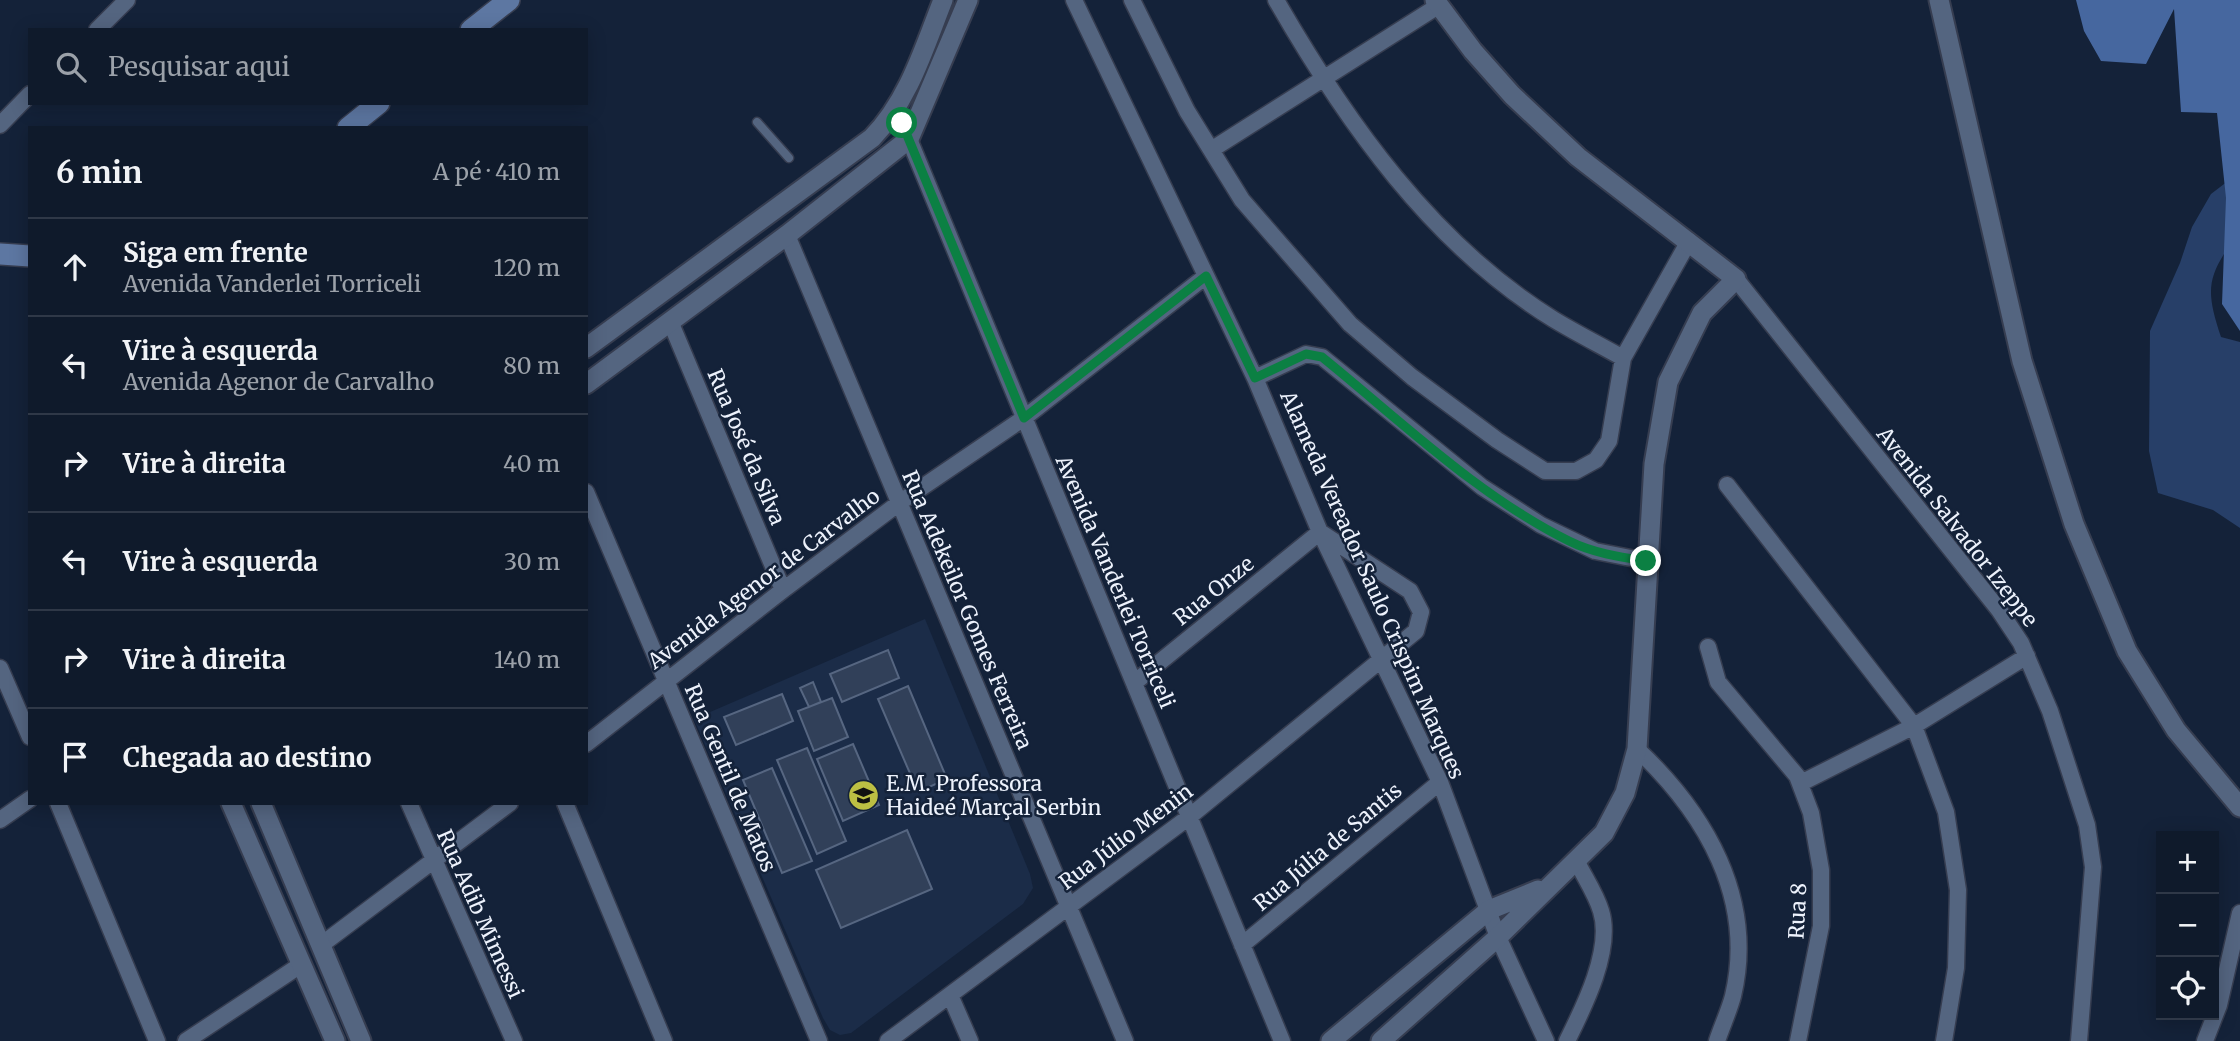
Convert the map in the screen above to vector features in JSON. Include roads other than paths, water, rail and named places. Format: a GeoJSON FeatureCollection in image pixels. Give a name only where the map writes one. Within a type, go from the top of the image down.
{"type":"FeatureCollection","features":[{"type":"Feature","properties":{"kind":"main road"},"geometry":{"type":"LineString","coordinates":[[474,28],[509,0]]}},
{"type":"Feature","properties":{"kind":"main road"},"geometry":{"type":"LineString","coordinates":[[350,126],[377,105]]}},
{"type":"Feature","properties":{"kind":"main road"},"geometry":{"type":"LineString","coordinates":[[0,254],[28,256]]}},
{"type":"Feature","properties":{"kind":"street"},"geometry":{"type":"LineString","coordinates":[[99,28],[127,0]]}},
{"type":"Feature","properties":{"kind":"street"},"geometry":{"type":"LineString","coordinates":[[588,347],[872,138],[894,114],[943,0]]}},
{"type":"Feature","properties":{"kind":"street"},"geometry":{"type":"LineString","coordinates":[[588,382],[787,235],[909,139],[968,0]]}},
{"type":"Feature","properties":{"kind":"street","name":"Alameda Vereador Saulo Crispim Marques"},"geometry":{"type":"LineString","coordinates":[[1074,0],[1255,378],[1320,532],[1440,782],[1498,937],[1546,1041]]}},
{"type":"Feature","properties":{"kind":"street"},"geometry":{"type":"LineString","coordinates":[[1132,0],[1187,111],[1242,200],[1350,324],[1412,377],[1497,440],[1545,471],[1576,471],[1596,460],[1609,441],[1623,358],[1689,241]]}},
{"type":"Feature","properties":{"kind":"street"},"geometry":{"type":"LineString","coordinates":[[1276,0],[1321,78],[1392,175],[1491,273],[1552,319],[1623,358]]}},
{"type":"Feature","properties":{"kind":"street"},"geometry":{"type":"LineString","coordinates":[[1939,0],[2022,360],[2074,524],[2127,651],[2176,730],[2240,807]]}},
{"type":"Feature","properties":{"kind":"street"},"geometry":{"type":"LineString","coordinates":[[1211,150],[1436,3],[1512,95],[1578,157],[1735,279],[1702,313],[1668,382],[1654,464],[1646,561],[1637,749],[1615,816],[1577,862],[1547,886],[1498,937],[1381,1041]]}},
{"type":"Feature","properties":{"kind":"street"},"geometry":{"type":"LineString","coordinates":[[0,125],[28,96]]}},
{"type":"Feature","properties":{"kind":"street"},"geometry":{"type":"LineString","coordinates":[[894,114],[902,123],[909,139]]}},
{"type":"Feature","properties":{"kind":"street","name":"Avenida Vanderlei Torriceli"},"geometry":{"type":"LineString","coordinates":[[909,139],[1282,1041]]}},
{"type":"Feature","properties":{"kind":"street","name":"Rua Adekeilor Gomes Ferreira"},"geometry":{"type":"LineString","coordinates":[[787,235],[1125,1041]]}},
{"type":"Feature","properties":{"kind":"street","name":"Avenida Agenor de Carvalho"},"geometry":{"type":"LineString","coordinates":[[588,742],[783,590],[900,503],[1024,418],[1206,276]]}},
{"type":"Feature","properties":{"kind":"street","name":"Avenida Salvador Izeppe"},"geometry":{"type":"LineString","coordinates":[[1735,279],[1999,610],[2027,656],[2050,711],[2083,813],[2091,857],[2079,1041]]}},
{"type":"Feature","properties":{"kind":"street","name":"Rua José da Silva"},"geometry":{"type":"LineString","coordinates":[[670,321],[783,590]]}},
{"type":"Feature","properties":{"kind":"street"},"geometry":{"type":"LineString","coordinates":[[1255,378],[1306,354],[1322,357],[1482,487],[1541,525],[1595,551],[1646,561]]}},
{"type":"Feature","properties":{"kind":"street"},"geometry":{"type":"LineString","coordinates":[[1727,485],[1914,726],[1946,813],[1958,890],[1956,968],[1944,1041]]}},
{"type":"Feature","properties":{"kind":"street","name":"Rua Gentil de Matos"},"geometry":{"type":"LineString","coordinates":[[588,497],[819,1041]]}},
{"type":"Feature","properties":{"kind":"street","name":"Rua Júlio Menin"},"geometry":{"type":"LineString","coordinates":[[888,1041],[1189,817],[1416,631],[1421,612],[1410,591],[1320,532]]}},
{"type":"Feature","properties":{"kind":"street","name":"Rua Onze"},"geometry":{"type":"LineString","coordinates":[[1134,683],[1320,532]]}},
{"type":"Feature","properties":{"kind":"street","name":"Rua 8"},"geometry":{"type":"LineString","coordinates":[[1708,647],[1718,682],[1801,783],[1811,813],[1821,870],[1821,926],[1798,1041]]}},
{"type":"Feature","properties":{"kind":"street"},"geometry":{"type":"LineString","coordinates":[[1801,783],[1914,726],[2027,656]]}},
{"type":"Feature","properties":{"kind":"street"},"geometry":{"type":"LineString","coordinates":[[0,668],[28,732]]}},
{"type":"Feature","properties":{"kind":"street"},"geometry":{"type":"LineString","coordinates":[[1637,749],[1687,801],[1704,827],[1729,877],[1738,958],[1733,996],[1717,1041]]}},
{"type":"Feature","properties":{"kind":"street","name":"Rua Júlia de Santis"},"geometry":{"type":"LineString","coordinates":[[1242,945],[1440,782]]}},
{"type":"Feature","properties":{"kind":"street"},"geometry":{"type":"LineString","coordinates":[[0,820],[28,800]]}},
{"type":"Feature","properties":{"kind":"street"},"geometry":{"type":"LineString","coordinates":[[59,805],[157,1041]]}},
{"type":"Feature","properties":{"kind":"street"},"geometry":{"type":"LineString","coordinates":[[232,805],[335,1041]]}},
{"type":"Feature","properties":{"kind":"street"},"geometry":{"type":"LineString","coordinates":[[262,805],[360,1041]]}},
{"type":"Feature","properties":{"kind":"street","name":"Rua Adib Mimessi"},"geometry":{"type":"LineString","coordinates":[[410,805],[514,1041]]}},
{"type":"Feature","properties":{"kind":"street"},"geometry":{"type":"LineString","coordinates":[[321,945],[507,805]]}},
{"type":"Feature","properties":{"kind":"street"},"geometry":{"type":"LineString","coordinates":[[566,805],[664,1041]]}},
{"type":"Feature","properties":{"kind":"street"},"geometry":{"type":"LineString","coordinates":[[1567,1041],[1587,1002],[1604,941],[1602,914],[1577,862]]}},
{"type":"Feature","properties":{"kind":"street"},"geometry":{"type":"LineString","coordinates":[[1331,1041],[1489,910],[1547,886]]}},
{"type":"Feature","properties":{"kind":"street"},"geometry":{"type":"LineString","coordinates":[[2205,1041],[2219,1004],[2240,913]]}},
{"type":"Feature","properties":{"kind":"street"},"geometry":{"type":"LineString","coordinates":[[186,1041],[302,964]]}},
{"type":"Feature","properties":{"kind":"street"},"geometry":{"type":"LineString","coordinates":[[950,995],[970,1041]]}},
{"type":"Feature","properties":{"kind":"lane"},"geometry":{"type":"LineString","coordinates":[[757,122],[789,158]]}},
{"type":"Feature","properties":{"kind":"place","name":"E.M. Professora Haideé Marçal Serbin"},"geometry":{"type":"Point","coordinates":[863,796]}}]}
